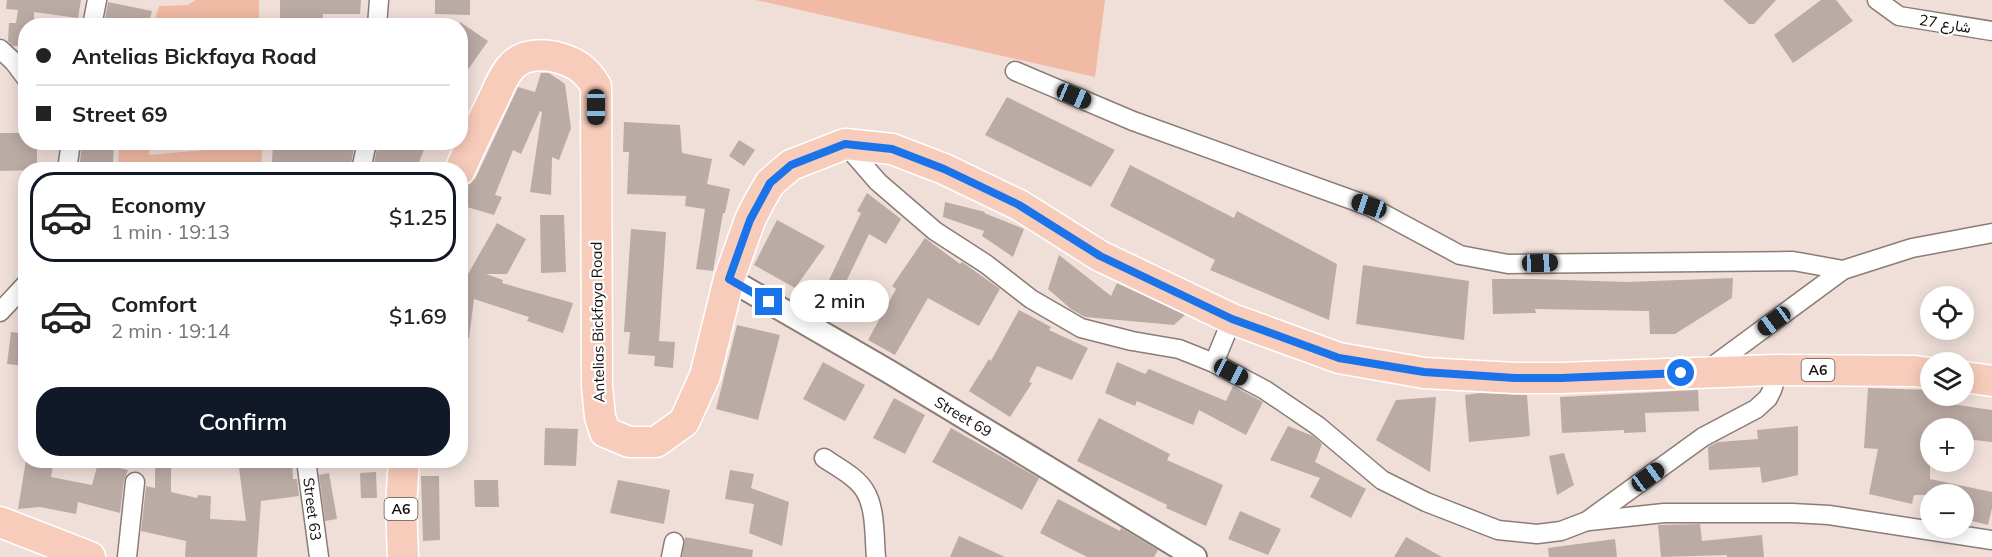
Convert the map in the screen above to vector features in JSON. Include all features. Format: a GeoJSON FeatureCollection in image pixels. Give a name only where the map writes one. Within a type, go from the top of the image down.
{"type":"FeatureCollection","features":[{"type":"Feature","properties":{"kind":"highway","name":"Antelias Bickfaya Road"},"geometry":{"type":"LineString","coordinates":[[464,162],[502,82],[513,65],[523,58],[553,57],[575,63],[588,73],[596,86],[597,386],[600,417],[605,432],[629,442],[656,442],[684,422],[705,376],[729,279],[750,220],[770,183],[791,165],[845,144],[892,149],[944,169],[1019,205],[1100,256],[1232,319],[1339,358],[1424,372],[1561,378],[1774,370],[1920,372]]}},
{"type":"Feature","properties":{"kind":"highway"},"geometry":{"type":"LineString","coordinates":[[1974,378],[1992,381]]}},
{"type":"Feature","properties":{"kind":"highway","name":"A6"},"geometry":{"type":"LineString","coordinates":[[403,468],[401,505],[403,557]]}},
{"type":"Feature","properties":{"kind":"highway"},"geometry":{"type":"LineString","coordinates":[[0,522],[90,557]]}},
{"type":"Feature","properties":{"kind":"street"},"geometry":{"type":"LineString","coordinates":[[93,18],[96,0]]}},
{"type":"Feature","properties":{"kind":"street"},"geometry":{"type":"LineString","coordinates":[[378,18],[379,0]]}},
{"type":"Feature","properties":{"kind":"street","name":"شارع 27"},"geometry":{"type":"LineString","coordinates":[[1876,0],[1899,16],[1992,32]]}},
{"type":"Feature","properties":{"kind":"street"},"geometry":{"type":"LineString","coordinates":[[0,49],[18,66]]}},
{"type":"Feature","properties":{"kind":"street"},"geometry":{"type":"LineString","coordinates":[[1015,71],[1133,121],[1369,206],[1460,255],[1508,264],[1793,261],[1843,270]]}},
{"type":"Feature","properties":{"kind":"street"},"geometry":{"type":"LineString","coordinates":[[845,144],[878,182],[935,231],[986,264],[1031,300],[1081,328],[1132,341],[1179,349],[1214,363],[1265,390],[1318,426],[1382,480],[1426,502],[1498,530],[1537,534],[1561,531],[1587,521],[1703,437],[1756,410],[1772,390],[1775,381],[1774,370]]}},
{"type":"Feature","properties":{"kind":"street"},"geometry":{"type":"LineString","coordinates":[[1705,372],[1843,270],[1912,248],[1992,233]]}},
{"type":"Feature","properties":{"kind":"street","name":"Street 69"},"geometry":{"type":"LineString","coordinates":[[729,279],[898,377],[1195,557]]}},
{"type":"Feature","properties":{"kind":"street"},"geometry":{"type":"LineString","coordinates":[[0,312],[18,293]]}},
{"type":"Feature","properties":{"kind":"street"},"geometry":{"type":"LineString","coordinates":[[1214,363],[1232,319]]}},
{"type":"Feature","properties":{"kind":"street"},"geometry":{"type":"LineString","coordinates":[[824,458],[866,491],[871,510],[876,557]]}},
{"type":"Feature","properties":{"kind":"street","name":"Street 63"},"geometry":{"type":"LineString","coordinates":[[307,468],[319,557]]}},
{"type":"Feature","properties":{"kind":"street"},"geometry":{"type":"LineString","coordinates":[[127,557],[135,482]]}},
{"type":"Feature","properties":{"kind":"street"},"geometry":{"type":"LineString","coordinates":[[1587,521],[1665,513],[1792,513],[1829,515],[1992,540]]}},
{"type":"Feature","properties":{"kind":"shaded area"},"geometry":{"type":"Polygon","coordinates":[[[196,0],[259,0],[259,18],[155,18],[159,6],[187,5],[196,0]]]}},
{"type":"Feature","properties":{"kind":"shaded area"},"geometry":{"type":"Polygon","coordinates":[[[756,0],[1105,0],[1095,77],[756,0]]]}},
{"type":"Feature","properties":{"kind":"shaded area"},"geometry":{"type":"Polygon","coordinates":[[[119,150],[149,150],[149,155],[206,150],[262,150],[261,162],[118,162],[119,150]]]}},
{"type":"Feature","properties":{"kind":"building"},"geometry":{"type":"Polygon","coordinates":[[[7,0],[81,0],[78,18],[34,12],[34,18],[18,18],[18,46],[13,46],[8,41],[9,23],[16,23],[18,10],[6,9],[7,0]]]}},
{"type":"Feature","properties":{"kind":"building"},"geometry":{"type":"Polygon","coordinates":[[[280,0],[361,0],[360,14],[323,14],[323,18],[280,18],[280,0]]]}},
{"type":"Feature","properties":{"kind":"building"},"geometry":{"type":"Polygon","coordinates":[[[435,0],[470,0],[470,15],[435,14],[435,0]]]}},
{"type":"Feature","properties":{"kind":"building"},"geometry":{"type":"Polygon","coordinates":[[[1723,0],[1776,0],[1754,24],[1749,24],[1723,0]]]}},
{"type":"Feature","properties":{"kind":"building"},"geometry":{"type":"Polygon","coordinates":[[[1821,0],[1836,0],[1853,21],[1793,63],[1774,35],[1821,0]]]}},
{"type":"Feature","properties":{"kind":"building"},"geometry":{"type":"Polygon","coordinates":[[[108,2],[152,11],[150,18],[105,18],[108,2]]]}},
{"type":"Feature","properties":{"kind":"building"},"geometry":{"type":"Polygon","coordinates":[[[468,27],[488,41],[468,70],[468,27]]]}},
{"type":"Feature","properties":{"kind":"building"},"geometry":{"type":"Polygon","coordinates":[[[541,73],[549,73],[565,84],[571,128],[559,160],[552,157],[551,195],[530,192],[542,112],[540,111],[521,154],[513,150],[495,195],[502,197],[494,215],[468,207],[468,185],[476,177],[518,87],[535,92],[541,73]]]}},
{"type":"Feature","properties":{"kind":"building"},"geometry":{"type":"Polygon","coordinates":[[[1007,97],[1115,150],[1091,187],[985,135],[1007,97]]]}},
{"type":"Feature","properties":{"kind":"building"},"geometry":{"type":"Polygon","coordinates":[[[624,122],[680,125],[682,153],[712,159],[707,184],[730,189],[725,213],[723,213],[713,271],[696,269],[705,209],[685,206],[686,196],[627,194],[629,152],[623,152],[624,122]]]}},
{"type":"Feature","properties":{"kind":"building"},"geometry":{"type":"Polygon","coordinates":[[[0,133],[18,133],[18,150],[37,150],[37,162],[18,162],[18,171],[0,171],[0,133]]]}},
{"type":"Feature","properties":{"kind":"building"},"geometry":{"type":"Polygon","coordinates":[[[739,140],[755,150],[744,166],[729,156],[739,140]]]}},
{"type":"Feature","properties":{"kind":"building"},"geometry":{"type":"Polygon","coordinates":[[[81,150],[114,150],[113,162],[80,162],[81,150]]]}},
{"type":"Feature","properties":{"kind":"building"},"geometry":{"type":"Polygon","coordinates":[[[273,150],[354,150],[351,162],[272,162],[273,150]]]}},
{"type":"Feature","properties":{"kind":"building"},"geometry":{"type":"Polygon","coordinates":[[[377,150],[424,150],[419,162],[374,162],[377,150]]]}},
{"type":"Feature","properties":{"kind":"building"},"geometry":{"type":"Polygon","coordinates":[[[1130,165],[1234,218],[1237,211],[1337,264],[1329,320],[1210,270],[1215,260],[1110,206],[1130,165]]]}},
{"type":"Feature","properties":{"kind":"building"},"geometry":{"type":"Polygon","coordinates":[[[867,193],[901,219],[886,244],[869,234],[844,286],[848,288],[837,312],[818,303],[861,213],[857,211],[867,193]]]}},
{"type":"Feature","properties":{"kind":"building"},"geometry":{"type":"Polygon","coordinates":[[[945,202],[985,212],[1024,229],[1013,257],[982,236],[984,231],[943,217],[945,202]]]}},
{"type":"Feature","properties":{"kind":"building"},"geometry":{"type":"Polygon","coordinates":[[[540,215],[564,215],[566,272],[541,273],[540,215]]]}},
{"type":"Feature","properties":{"kind":"building"},"geometry":{"type":"Polygon","coordinates":[[[777,220],[825,246],[795,288],[754,265],[777,220]]]}},
{"type":"Feature","properties":{"kind":"building"},"geometry":{"type":"Polygon","coordinates":[[[497,223],[526,239],[507,274],[486,274],[503,280],[502,283],[573,303],[563,333],[527,321],[529,317],[474,299],[468,338],[468,274],[497,223]]]}},
{"type":"Feature","properties":{"kind":"building"},"geometry":{"type":"Polygon","coordinates":[[[631,229],[666,232],[659,341],[675,342],[673,368],[654,366],[655,356],[628,354],[630,332],[624,332],[631,229]]]}},
{"type":"Feature","properties":{"kind":"building"},"geometry":{"type":"Polygon","coordinates":[[[925,238],[960,264],[962,262],[1000,289],[979,326],[928,298],[895,355],[868,340],[896,289],[892,286],[925,238]]]}},
{"type":"Feature","properties":{"kind":"building"},"geometry":{"type":"Polygon","coordinates":[[[1059,255],[1111,296],[1117,283],[1185,315],[1174,325],[1085,317],[1071,309],[1048,289],[1059,255]]]}},
{"type":"Feature","properties":{"kind":"building"},"geometry":{"type":"Polygon","coordinates":[[[1363,265],[1469,281],[1464,340],[1356,324],[1363,265]]]}},
{"type":"Feature","properties":{"kind":"building"},"geometry":{"type":"Polygon","coordinates":[[[1733,278],[1732,298],[1675,334],[1650,334],[1649,311],[1535,309],[1536,313],[1493,314],[1492,279],[1627,282],[1733,278]]]}},
{"type":"Feature","properties":{"kind":"building"},"geometry":{"type":"Polygon","coordinates":[[[1019,310],[1051,327],[1049,330],[1088,348],[1072,380],[1037,366],[1029,382],[1032,383],[1010,417],[969,391],[989,359],[991,361],[1019,310]]]}},
{"type":"Feature","properties":{"kind":"building"},"geometry":{"type":"Polygon","coordinates":[[[737,325],[780,335],[758,420],[716,409],[737,325]]]}},
{"type":"Feature","properties":{"kind":"building"},"geometry":{"type":"Polygon","coordinates":[[[11,332],[18,333],[18,365],[7,364],[11,332]]]}},
{"type":"Feature","properties":{"kind":"building"},"geometry":{"type":"Polygon","coordinates":[[[823,362],[865,385],[845,421],[803,399],[823,362]]]}},
{"type":"Feature","properties":{"kind":"building"},"geometry":{"type":"Polygon","coordinates":[[[1117,362],[1145,374],[1149,369],[1226,401],[1233,386],[1263,402],[1246,435],[1199,410],[1193,425],[1137,401],[1135,406],[1105,393],[1117,362]]]}},
{"type":"Feature","properties":{"kind":"building"},"geometry":{"type":"Polygon","coordinates":[[[1868,388],[1920,390],[1920,406],[1964,406],[1992,410],[1992,442],[1974,440],[1974,418],[1920,418],[1920,472],[1930,472],[1930,479],[1954,484],[1920,484],[1920,495],[1914,495],[1912,504],[1869,494],[1878,449],[1864,448],[1868,388]]]}},
{"type":"Feature","properties":{"kind":"building"},"geometry":{"type":"Polygon","coordinates":[[[1698,390],[1699,411],[1645,413],[1646,432],[1624,433],[1624,430],[1562,433],[1560,397],[1698,390]]]}},
{"type":"Feature","properties":{"kind":"building"},"geometry":{"type":"Polygon","coordinates":[[[1480,393],[1527,395],[1530,436],[1469,442],[1465,395],[1480,393]]]}},
{"type":"Feature","properties":{"kind":"building"},"geometry":{"type":"Polygon","coordinates":[[[1436,397],[1430,472],[1376,440],[1396,400],[1436,397]]]}},
{"type":"Feature","properties":{"kind":"building"},"geometry":{"type":"Polygon","coordinates":[[[894,398],[925,415],[905,454],[873,438],[894,398]]]}},
{"type":"Feature","properties":{"kind":"building"},"geometry":{"type":"Polygon","coordinates":[[[1099,418],[1170,454],[1167,460],[1223,485],[1206,526],[1166,508],[1167,505],[1077,461],[1099,418]]]}},
{"type":"Feature","properties":{"kind":"building"},"geometry":{"type":"Polygon","coordinates":[[[1288,426],[1313,436],[1322,444],[1315,462],[1366,489],[1351,518],[1310,497],[1320,478],[1270,460],[1288,426]]]}},
{"type":"Feature","properties":{"kind":"building"},"geometry":{"type":"Polygon","coordinates":[[[1798,426],[1798,475],[1762,483],[1760,467],[1709,470],[1708,447],[1718,442],[1758,439],[1757,430],[1798,426]]]}},
{"type":"Feature","properties":{"kind":"building"},"geometry":{"type":"Polygon","coordinates":[[[545,428],[578,429],[576,466],[544,465],[545,428]]]}},
{"type":"Feature","properties":{"kind":"building"},"geometry":{"type":"Polygon","coordinates":[[[951,428],[1039,478],[1022,510],[932,462],[951,428]]]}},
{"type":"Feature","properties":{"kind":"building"},"geometry":{"type":"Polygon","coordinates":[[[1564,453],[1574,485],[1557,495],[1549,456],[1564,453]]]}},
{"type":"Feature","properties":{"kind":"building"},"geometry":{"type":"Polygon","coordinates":[[[25,468],[53,468],[51,477],[92,485],[97,468],[128,470],[124,481],[120,513],[78,502],[76,514],[40,507],[18,509],[25,468]]]}},
{"type":"Feature","properties":{"kind":"building"},"geometry":{"type":"Polygon","coordinates":[[[155,468],[171,468],[171,492],[197,498],[198,495],[211,496],[210,519],[246,521],[239,468],[292,468],[293,479],[297,479],[299,496],[261,501],[257,557],[185,557],[186,541],[141,531],[146,486],[155,488],[155,468]]]}},
{"type":"Feature","properties":{"kind":"building"},"geometry":{"type":"Polygon","coordinates":[[[730,470],[754,474],[751,488],[789,502],[782,546],[749,533],[754,504],[725,499],[730,470]]]}},
{"type":"Feature","properties":{"kind":"building"},"geometry":{"type":"Polygon","coordinates":[[[376,472],[377,498],[361,498],[360,473],[376,472]]]}},
{"type":"Feature","properties":{"kind":"building"},"geometry":{"type":"Polygon","coordinates":[[[329,473],[337,519],[325,521],[319,475],[329,473]]]}},
{"type":"Feature","properties":{"kind":"building"},"geometry":{"type":"Polygon","coordinates":[[[421,476],[439,476],[440,540],[423,541],[421,476]]]}},
{"type":"Feature","properties":{"kind":"building"},"geometry":{"type":"Polygon","coordinates":[[[474,480],[498,480],[499,507],[475,507],[474,480]]]}},
{"type":"Feature","properties":{"kind":"building"},"geometry":{"type":"Polygon","coordinates":[[[618,480],[670,490],[664,524],[610,513],[618,480]]]}},
{"type":"Feature","properties":{"kind":"building"},"geometry":{"type":"Polygon","coordinates":[[[1974,488],[1992,492],[1992,508],[1988,525],[1974,522],[1974,488]]]}},
{"type":"Feature","properties":{"kind":"building"},"geometry":{"type":"Polygon","coordinates":[[[1058,499],[1120,531],[1121,528],[1158,550],[1154,557],[1087,557],[1040,533],[1058,499]]]}},
{"type":"Feature","properties":{"kind":"building"},"geometry":{"type":"Polygon","coordinates":[[[1240,511],[1281,529],[1268,555],[1228,539],[1240,511]]]}},
{"type":"Feature","properties":{"kind":"building"},"geometry":{"type":"Polygon","coordinates":[[[1700,524],[1702,541],[1762,535],[1764,557],[1727,557],[1727,555],[1661,557],[1658,525],[1700,524]]]}},
{"type":"Feature","properties":{"kind":"building"},"geometry":{"type":"Polygon","coordinates":[[[959,536],[1005,557],[950,557],[959,536]]]}},
{"type":"Feature","properties":{"kind":"building"},"geometry":{"type":"Polygon","coordinates":[[[685,537],[753,550],[752,557],[682,557],[685,537]]]}},
{"type":"Feature","properties":{"kind":"building"},"geometry":{"type":"Polygon","coordinates":[[[1406,537],[1442,557],[1394,557],[1406,537]]]}},
{"type":"Feature","properties":{"kind":"building"},"geometry":{"type":"Polygon","coordinates":[[[1615,539],[1617,557],[1549,557],[1548,548],[1615,539]]]}},
{"type":"Feature","properties":{"kind":"route"},"geometry":{"type":"LineString","coordinates":[[769,302],[729,279],[750,220],[770,183],[791,165],[845,144],[892,149],[944,169],[1019,205],[1100,256],[1232,319],[1339,358],[1424,372],[1515,378],[1681,373]]}}]}
